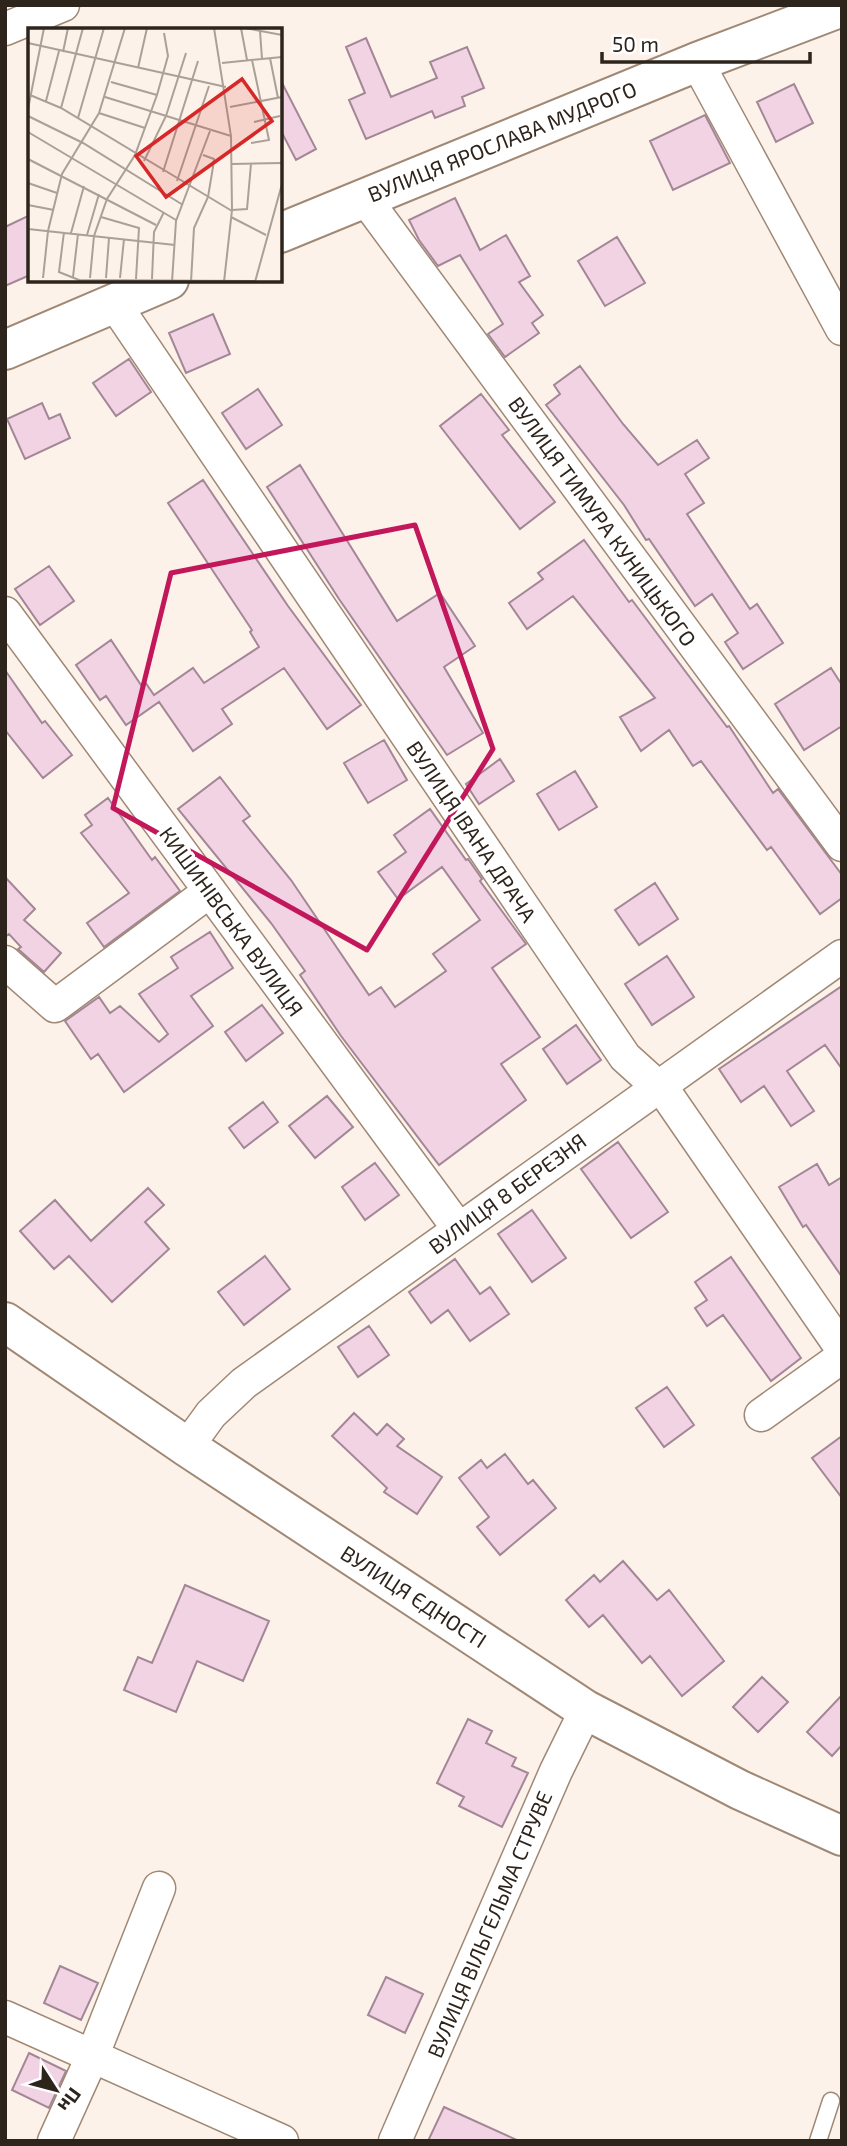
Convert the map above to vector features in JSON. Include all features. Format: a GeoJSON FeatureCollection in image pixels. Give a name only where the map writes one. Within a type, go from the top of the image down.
{"type":"FeatureCollection","features":[{"type":"Feature","properties":{"kind":"main road","name":"ВУЛИЦЯ ЯРОСЛАВА МУДРОГО"},"geometry":{"type":"LineString","coordinates":[[282,232],[697,62],[842,7]]}},
{"type":"Feature","properties":{"kind":"main road"},"geometry":{"type":"LineString","coordinates":[[5,350],[164,282]]}},
{"type":"Feature","properties":{"kind":"main road","name":"ВУЛИЦЯ ЄДНОСТІ"},"geometry":{"type":"LineString","coordinates":[[5,1322],[187,1447],[586,1710],[740,1790],[842,1836]]}},
{"type":"Feature","properties":{"kind":"street"},"geometry":{"type":"LineString","coordinates":[[5,29],[63,5]]}},
{"type":"Feature","properties":{"kind":"street"},"geometry":{"type":"LineString","coordinates":[[697,62],[842,329]]}},
{"type":"Feature","properties":{"kind":"street","name":"ВУЛИЦЯ ТИМУРА КУНИЦЬКОГО"},"geometry":{"type":"LineString","coordinates":[[364,197],[842,845]]}},
{"type":"Feature","properties":{"kind":"street","name":"ВУЛИЦЯ ІВАНА ДРАЧА"},"geometry":{"type":"LineString","coordinates":[[114,303],[618,1046],[656,1087],[667,1095],[842,1349]]}},
{"type":"Feature","properties":{"kind":"street","name":"КИШИНІВСЬКА ВУЛИЦЯ"},"geometry":{"type":"LineString","coordinates":[[5,613],[458,1228]]}},
{"type":"Feature","properties":{"kind":"street"},"geometry":{"type":"LineString","coordinates":[[5,962],[55,1006],[210,891]]}},
{"type":"Feature","properties":{"kind":"street","name":"ВУЛИЦЯ 8 БЕРЕЗНЯ"},"geometry":{"type":"LineString","coordinates":[[187,1447],[211,1414],[244,1383],[842,956]]}},
{"type":"Feature","properties":{"kind":"street"},"geometry":{"type":"LineString","coordinates":[[761,1415],[842,1357]]}},
{"type":"Feature","properties":{"kind":"street","name":"ВУЛИЦЯ ВІЛЬГЕЛЬМА СТРУВЕ"},"geometry":{"type":"LineString","coordinates":[[395,2141],[552,1780],[586,1710]]}},
{"type":"Feature","properties":{"kind":"street"},"geometry":{"type":"LineString","coordinates":[[54,2141],[92,2057],[159,1888]]}},
{"type":"Feature","properties":{"kind":"street"},"geometry":{"type":"LineString","coordinates":[[5,2017],[282,2141]]}},
{"type":"Feature","properties":{"kind":"lane"},"geometry":{"type":"LineString","coordinates":[[818,2141],[831,2101]]}},
{"type":"Feature","properties":{"kind":"highlighted area"},"geometry":{"type":"Polygon","coordinates":[[[415,525],[493,749],[367,950],[113,808],[171,573],[415,525]]]}},
{"type":"Feature","properties":{"kind":"building"},"geometry":{"type":"Polygon","coordinates":[[[366,38],[391,97],[437,78],[430,62],[467,47],[484,88],[462,97],[465,106],[435,118],[432,111],[366,139],[349,100],[365,93],[346,47],[366,38]]]}},
{"type":"Feature","properties":{"kind":"building"},"geometry":{"type":"Polygon","coordinates":[[[282,83],[316,149],[296,160],[282,133],[282,83]]]}},
{"type":"Feature","properties":{"kind":"building"},"geometry":{"type":"Polygon","coordinates":[[[794,84],[813,123],[776,142],[757,102],[794,84]]]}},
{"type":"Feature","properties":{"kind":"building"},"geometry":{"type":"Polygon","coordinates":[[[705,115],[730,163],[673,190],[650,141],[705,115]]]}},
{"type":"Feature","properties":{"kind":"building"},"geometry":{"type":"Polygon","coordinates":[[[455,198],[480,250],[506,235],[530,276],[519,282],[543,315],[532,323],[539,333],[505,357],[488,334],[503,324],[460,255],[438,266],[419,240],[409,220],[455,198]]]}},
{"type":"Feature","properties":{"kind":"building"},"geometry":{"type":"Polygon","coordinates":[[[28,216],[28,276],[5,286],[5,227],[28,216]]]}},
{"type":"Feature","properties":{"kind":"building"},"geometry":{"type":"Polygon","coordinates":[[[617,237],[645,283],[605,306],[578,261],[617,237]]]}},
{"type":"Feature","properties":{"kind":"building"},"geometry":{"type":"Polygon","coordinates":[[[213,314],[230,354],[186,373],[169,333],[213,314]]]}},
{"type":"Feature","properties":{"kind":"building"},"geometry":{"type":"Polygon","coordinates":[[[129,359],[151,392],[116,416],[93,383],[129,359]]]}},
{"type":"Feature","properties":{"kind":"building"},"geometry":{"type":"Polygon","coordinates":[[[580,366],[623,424],[658,465],[697,440],[709,458],[685,474],[704,503],[687,514],[750,609],[757,604],[783,643],[743,669],[725,642],[738,633],[712,594],[695,606],[649,539],[646,540],[624,505],[546,405],[560,394],[554,385],[580,366]]]}},
{"type":"Feature","properties":{"kind":"building"},"geometry":{"type":"Polygon","coordinates":[[[258,389],[282,425],[246,449],[222,413],[258,389]]]}},
{"type":"Feature","properties":{"kind":"building"},"geometry":{"type":"Polygon","coordinates":[[[481,394],[509,430],[502,435],[555,502],[520,529],[440,426],[481,394]]]}},
{"type":"Feature","properties":{"kind":"building"},"geometry":{"type":"Polygon","coordinates":[[[42,403],[49,419],[60,414],[70,438],[25,459],[7,419],[42,403]]]}},
{"type":"Feature","properties":{"kind":"building"},"geometry":{"type":"Polygon","coordinates":[[[300,465],[397,621],[440,593],[475,646],[444,667],[483,733],[447,755],[339,599],[267,487],[300,465]]]}},
{"type":"Feature","properties":{"kind":"building"},"geometry":{"type":"Polygon","coordinates":[[[203,480],[288,606],[361,705],[327,729],[284,668],[222,709],[232,724],[193,751],[159,702],[126,725],[106,696],[100,700],[76,665],[111,640],[141,685],[145,682],[154,695],[193,668],[204,683],[259,647],[250,632],[252,630],[168,503],[203,480]]]}},
{"type":"Feature","properties":{"kind":"building"},"geometry":{"type":"Polygon","coordinates":[[[584,540],[629,602],[632,600],[727,727],[729,726],[773,793],[778,789],[842,875],[842,898],[820,914],[771,847],[767,850],[701,761],[693,766],[669,730],[641,751],[620,717],[655,698],[573,596],[527,629],[509,603],[543,579],[538,573],[584,540]]]}},
{"type":"Feature","properties":{"kind":"building"},"geometry":{"type":"Polygon","coordinates":[[[49,566],[74,601],[40,625],[15,589],[49,566]]]}},
{"type":"Feature","properties":{"kind":"building"},"geometry":{"type":"Polygon","coordinates":[[[831,668],[842,685],[842,726],[804,750],[775,704],[831,668]]]}},
{"type":"Feature","properties":{"kind":"building"},"geometry":{"type":"Polygon","coordinates":[[[5,670],[42,723],[45,721],[72,755],[43,778],[5,730],[5,670]]]}},
{"type":"Feature","properties":{"kind":"building"},"geometry":{"type":"Polygon","coordinates":[[[384,740],[407,780],[368,803],[344,763],[384,740]]]}},
{"type":"Feature","properties":{"kind":"building"},"geometry":{"type":"Polygon","coordinates":[[[500,759],[514,781],[479,804],[466,784],[500,759]]]}},
{"type":"Feature","properties":{"kind":"building"},"geometry":{"type":"Polygon","coordinates":[[[575,771],[597,807],[559,830],[537,794],[575,771]]]}},
{"type":"Feature","properties":{"kind":"building"},"geometry":{"type":"Polygon","coordinates":[[[220,777],[250,816],[243,821],[291,880],[369,995],[381,987],[395,1007],[446,971],[433,954],[480,920],[442,867],[398,899],[378,872],[406,852],[394,835],[430,809],[526,944],[492,968],[540,1037],[501,1064],[526,1100],[439,1165],[341,1036],[300,975],[305,971],[271,923],[178,809],[220,777]]]}},
{"type":"Feature","properties":{"kind":"building"},"geometry":{"type":"Polygon","coordinates":[[[108,798],[152,860],[155,857],[180,891],[104,947],[87,923],[129,893],[81,833],[92,825],[85,815],[108,798]]]}},
{"type":"Feature","properties":{"kind":"building"},"geometry":{"type":"Polygon","coordinates":[[[5,877],[35,909],[24,920],[61,953],[44,972],[18,949],[21,947],[9,934],[5,937],[5,877]]]}},
{"type":"Feature","properties":{"kind":"building"},"geometry":{"type":"Polygon","coordinates":[[[655,883],[678,919],[639,945],[615,910],[655,883]]]}},
{"type":"Feature","properties":{"kind":"building"},"geometry":{"type":"Polygon","coordinates":[[[210,932],[233,968],[191,996],[213,1026],[124,1092],[98,1054],[91,1059],[65,1021],[99,997],[110,1013],[120,1006],[159,1042],[168,1034],[139,994],[178,968],[171,957],[210,932]]]}},
{"type":"Feature","properties":{"kind":"building"},"geometry":{"type":"Polygon","coordinates":[[[667,956],[694,997],[652,1025],[625,984],[667,956]]]}},
{"type":"Feature","properties":{"kind":"building"},"geometry":{"type":"Polygon","coordinates":[[[842,986],[842,1069],[825,1045],[787,1071],[814,1111],[791,1126],[764,1086],[741,1102],[719,1069],[842,986]]]}},
{"type":"Feature","properties":{"kind":"building"},"geometry":{"type":"Polygon","coordinates":[[[262,1005],[283,1033],[246,1061],[225,1032],[262,1005]]]}},
{"type":"Feature","properties":{"kind":"building"},"geometry":{"type":"Polygon","coordinates":[[[576,1025],[601,1060],[567,1084],[543,1049],[576,1025]]]}},
{"type":"Feature","properties":{"kind":"building"},"geometry":{"type":"Polygon","coordinates":[[[327,1096],[353,1127],[315,1158],[289,1126],[327,1096]]]}},
{"type":"Feature","properties":{"kind":"building"},"geometry":{"type":"Polygon","coordinates":[[[263,1102],[278,1122],[244,1148],[229,1128],[263,1102]]]}},
{"type":"Feature","properties":{"kind":"building"},"geometry":{"type":"Polygon","coordinates":[[[618,1142],[668,1212],[631,1238],[581,1169],[618,1142]]]}},
{"type":"Feature","properties":{"kind":"building"},"geometry":{"type":"Polygon","coordinates":[[[375,1163],[399,1195],[365,1220],[342,1187],[375,1163]]]}},
{"type":"Feature","properties":{"kind":"building"},"geometry":{"type":"Polygon","coordinates":[[[817,1164],[829,1185],[842,1177],[842,1277],[806,1225],[803,1227],[779,1187],[817,1164]]]}},
{"type":"Feature","properties":{"kind":"building"},"geometry":{"type":"Polygon","coordinates":[[[148,1188],[164,1205],[145,1222],[169,1249],[112,1302],[69,1256],[54,1269],[20,1231],[55,1200],[91,1241],[148,1188]]]}},
{"type":"Feature","properties":{"kind":"building"},"geometry":{"type":"Polygon","coordinates":[[[532,1210],[566,1258],[532,1282],[498,1234],[532,1210]]]}},
{"type":"Feature","properties":{"kind":"building"},"geometry":{"type":"Polygon","coordinates":[[[265,1256],[290,1289],[244,1325],[218,1292],[265,1256]]]}},
{"type":"Feature","properties":{"kind":"building"},"geometry":{"type":"Polygon","coordinates":[[[731,1257],[801,1358],[771,1381],[723,1315],[707,1326],[695,1308],[707,1300],[695,1282],[731,1257]]]}},
{"type":"Feature","properties":{"kind":"building"},"geometry":{"type":"Polygon","coordinates":[[[455,1259],[480,1294],[490,1287],[509,1314],[470,1341],[448,1310],[431,1323],[409,1292],[455,1259]]]}},
{"type":"Feature","properties":{"kind":"building"},"geometry":{"type":"Polygon","coordinates":[[[369,1326],[389,1355],[358,1377],[338,1347],[369,1326]]]}},
{"type":"Feature","properties":{"kind":"building"},"geometry":{"type":"Polygon","coordinates":[[[667,1387],[694,1425],[664,1447],[636,1408],[667,1387]]]}},
{"type":"Feature","properties":{"kind":"building"},"geometry":{"type":"Polygon","coordinates":[[[354,1413],[377,1435],[387,1424],[404,1439],[397,1446],[442,1477],[417,1514],[384,1492],[387,1488],[332,1436],[354,1413]]]}},
{"type":"Feature","properties":{"kind":"building"},"geometry":{"type":"Polygon","coordinates":[[[842,1436],[842,1498],[812,1458],[842,1436]]]}},
{"type":"Feature","properties":{"kind":"building"},"geometry":{"type":"Polygon","coordinates":[[[505,1454],[528,1484],[533,1480],[556,1508],[500,1555],[477,1527],[489,1517],[459,1478],[481,1460],[487,1468],[505,1454]]]}},
{"type":"Feature","properties":{"kind":"building"},"geometry":{"type":"Polygon","coordinates":[[[623,1561],[657,1600],[669,1590],[724,1661],[682,1696],[650,1656],[642,1663],[603,1615],[589,1627],[566,1600],[594,1575],[600,1582],[623,1561]]]}},
{"type":"Feature","properties":{"kind":"building"},"geometry":{"type":"Polygon","coordinates":[[[185,1585],[269,1621],[243,1681],[197,1661],[176,1712],[124,1690],[138,1657],[152,1663],[185,1585]]]}},
{"type":"Feature","properties":{"kind":"building"},"geometry":{"type":"Polygon","coordinates":[[[762,1677],[788,1702],[758,1732],[733,1707],[762,1677]]]}},
{"type":"Feature","properties":{"kind":"building"},"geometry":{"type":"Polygon","coordinates":[[[842,1695],[842,1745],[832,1756],[807,1732],[842,1695]]]}},
{"type":"Feature","properties":{"kind":"building"},"geometry":{"type":"Polygon","coordinates":[[[468,1719],[492,1731],[486,1743],[516,1758],[512,1766],[528,1773],[502,1827],[459,1806],[464,1797],[437,1783],[468,1719]]]}},
{"type":"Feature","properties":{"kind":"building"},"geometry":{"type":"Polygon","coordinates":[[[60,1966],[98,1983],[81,2020],[44,2003],[60,1966]]]}},
{"type":"Feature","properties":{"kind":"building"},"geometry":{"type":"Polygon","coordinates":[[[386,1977],[423,1994],[405,2033],[368,2015],[386,1977]]]}},
{"type":"Feature","properties":{"kind":"building"},"geometry":{"type":"Polygon","coordinates":[[[29,2053],[66,2071],[49,2108],[12,2090],[29,2053]]]}},
{"type":"Feature","properties":{"kind":"building"},"geometry":{"type":"Polygon","coordinates":[[[444,2107],[519,2141],[428,2141],[444,2107]]]}}]}
